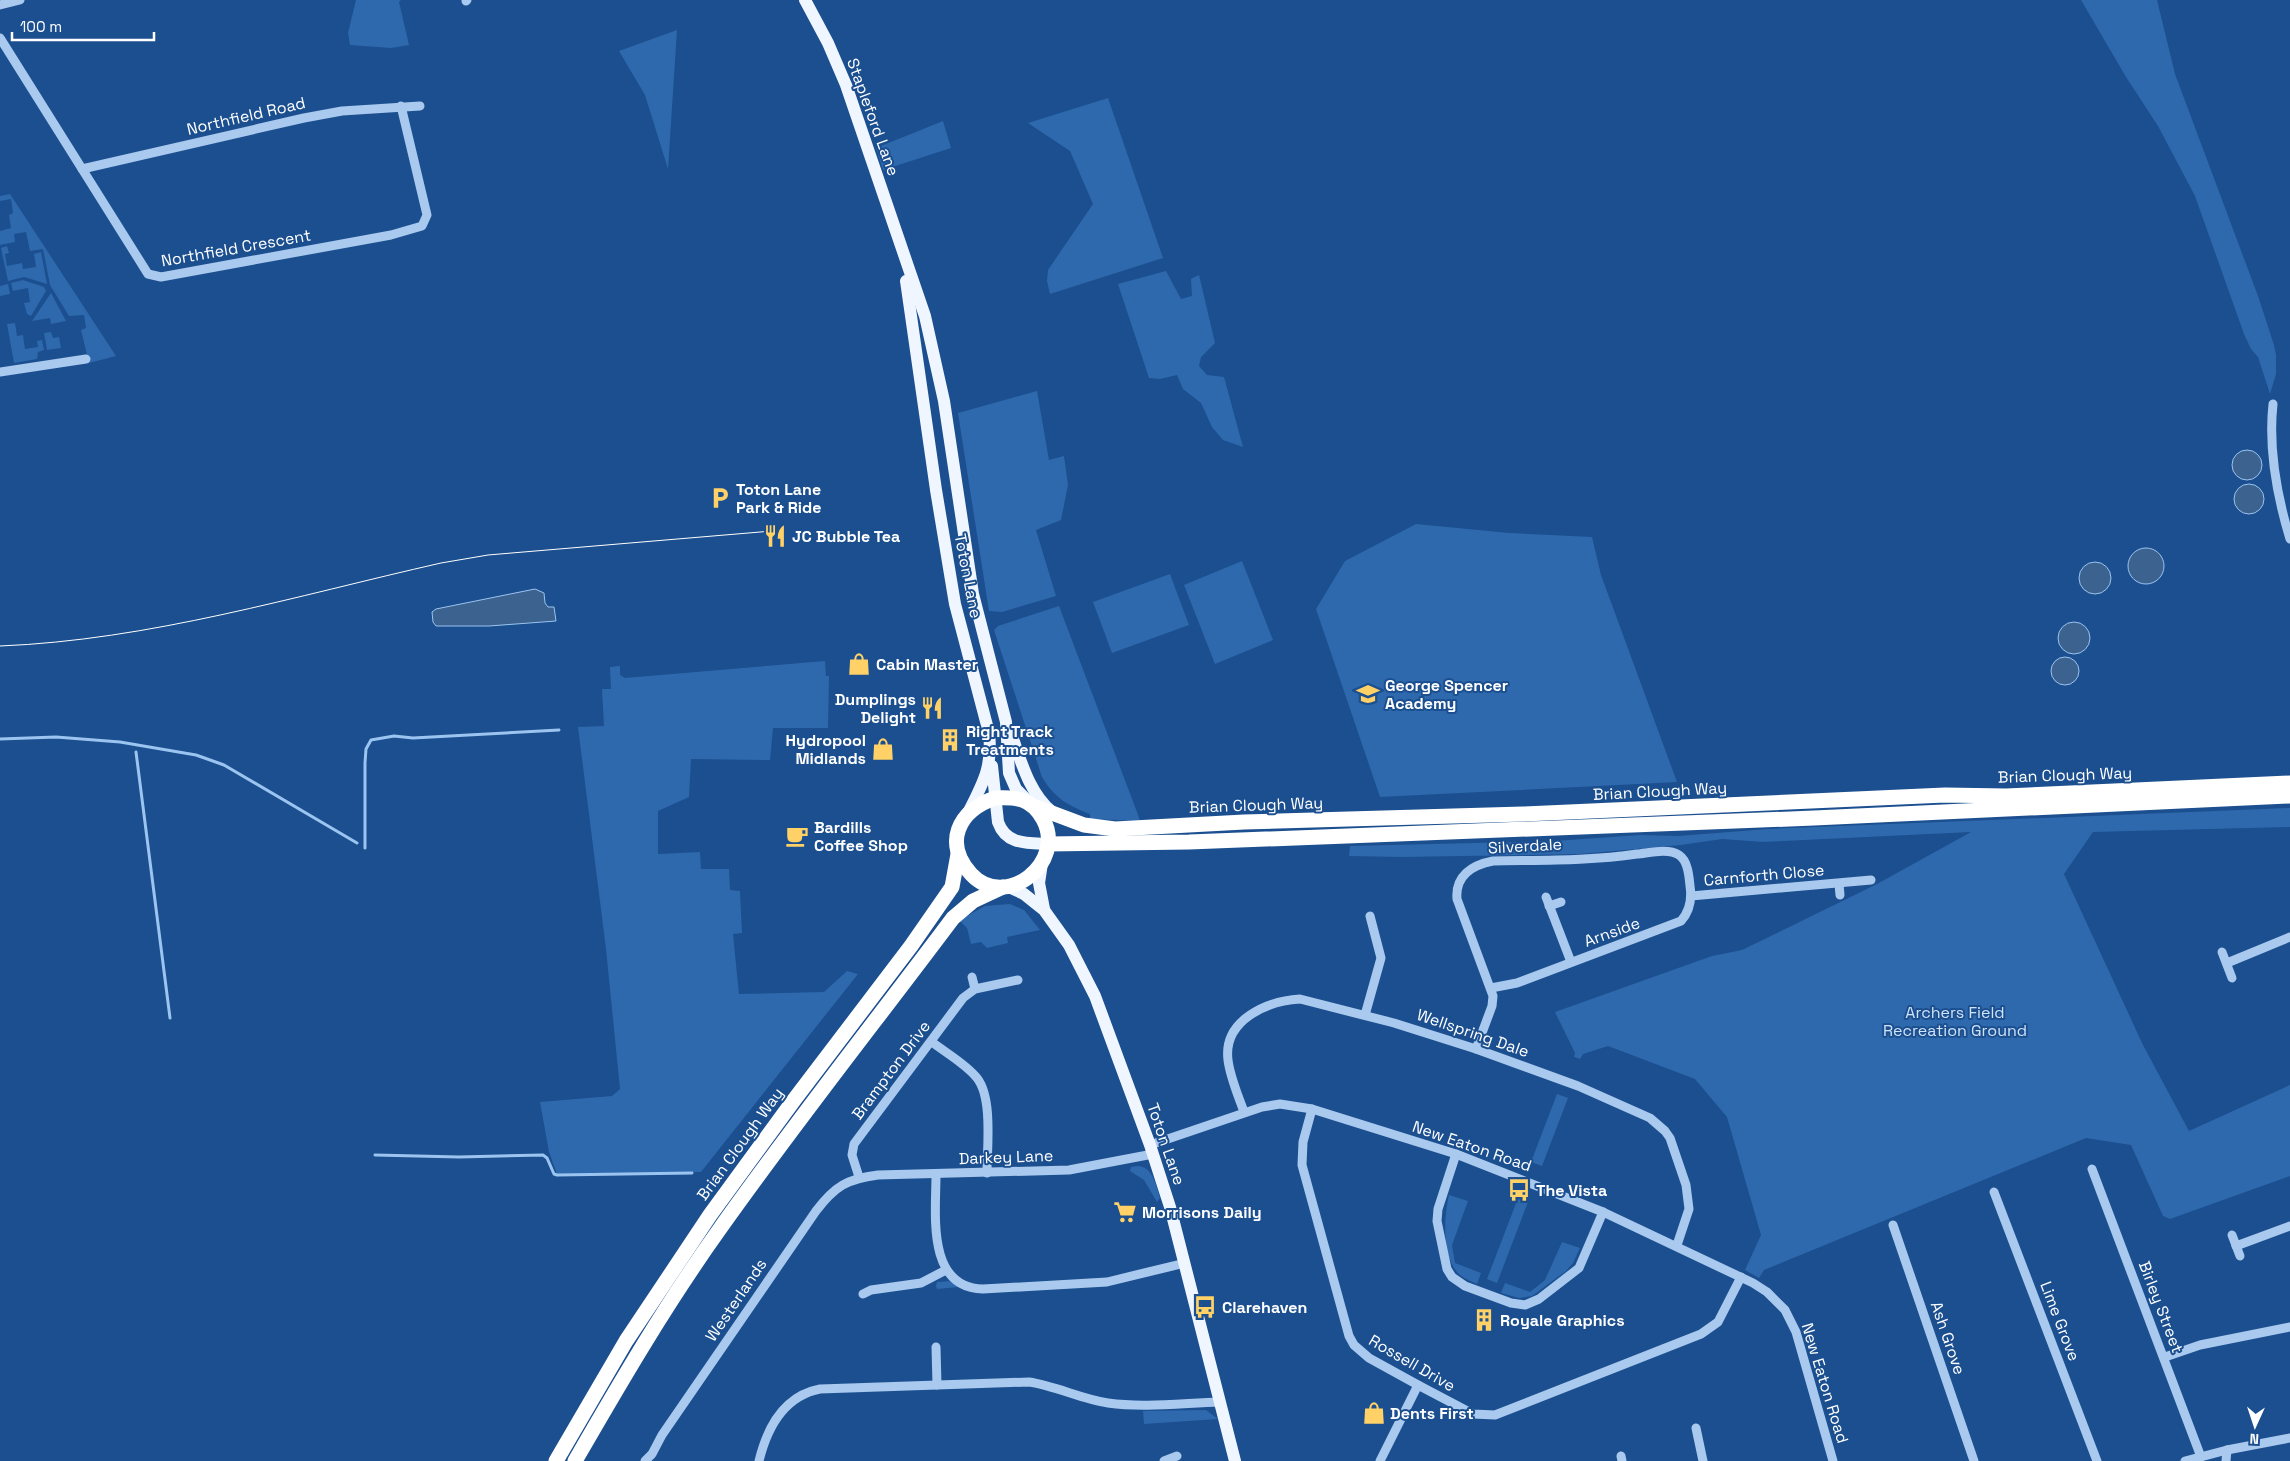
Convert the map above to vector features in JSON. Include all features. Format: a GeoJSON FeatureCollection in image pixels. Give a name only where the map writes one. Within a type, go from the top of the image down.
{"type":"FeatureCollection","features":[{"type":"Feature","properties":{"kind":"highway","name":"Brian Clough Way"},"geometry":{"type":"LineString","coordinates":[[994,798],[1008,798],[1033,805],[1097,828],[1115,829],[1244,822],[1542,814],[1908,797],[2006,796],[2290,783]]}},
{"type":"Feature","properties":{"kind":"highway","name":"Brian Clough Way"},"geometry":{"type":"LineString","coordinates":[[1048,844],[1189,842],[1715,822],[2290,796]]}},
{"type":"Feature","properties":{"kind":"highway"},"geometry":{"type":"LineString","coordinates":[[969,811],[994,798]]}},
{"type":"Feature","properties":{"kind":"highway"},"geometry":{"type":"LineString","coordinates":[[1033,805],[1046,824],[1048,844],[1042,863]]}},
{"type":"Feature","properties":{"kind":"highway","name":"Brian Clough Way"},"geometry":{"type":"LineString","coordinates":[[556,1461],[626,1341],[710,1215],[794,1100],[911,946],[952,887],[958,854],[957,836],[961,823],[969,811]]}},
{"type":"Feature","properties":{"kind":"highway"},"geometry":{"type":"LineString","coordinates":[[958,854],[972,874],[979,880],[989,885],[1006,887]]}},
{"type":"Feature","properties":{"kind":"highway","name":"Brian Clough Way"},"geometry":{"type":"LineString","coordinates":[[575,1461],[633,1362],[718,1231],[953,918],[973,901],[1024,880],[1042,863]]}},
{"type":"Feature","properties":{"kind":"main road","name":"Stapleford Lane"},"geometry":{"type":"LineString","coordinates":[[805,0],[828,43],[846,85],[900,249],[925,316],[931,342]]}},
{"type":"Feature","properties":{"kind":"main road","name":"Stapleford Lane"},"geometry":{"type":"LineString","coordinates":[[900,249],[906,279],[913,340]]}},
{"type":"Feature","properties":{"kind":"main road","name":"Toton Lane"},"geometry":{"type":"LineString","coordinates":[[913,340],[955,604],[990,733],[991,755],[986,776],[969,811]]}},
{"type":"Feature","properties":{"kind":"main road","name":"Toton Lane"},"geometry":{"type":"LineString","coordinates":[[931,342],[944,401],[973,594],[1006,722],[1009,773],[1016,789],[1033,805]]}},
{"type":"Feature","properties":{"kind":"main road"},"geometry":{"type":"LineString","coordinates":[[1006,722],[1032,787],[1045,806],[1057,815]]}},
{"type":"Feature","properties":{"kind":"main road"},"geometry":{"type":"LineString","coordinates":[[991,755],[998,822],[1005,836],[1018,842],[1048,844]]}},
{"type":"Feature","properties":{"kind":"main road","name":"Toton Lane"},"geometry":{"type":"LineString","coordinates":[[1042,863],[1039,883],[1044,910]]}},
{"type":"Feature","properties":{"kind":"main road","name":"Toton Lane"},"geometry":{"type":"LineString","coordinates":[[1006,887],[1024,894],[1044,910],[1069,945],[1096,996],[1151,1149],[1185,1263],[1235,1461]]}},
{"type":"Feature","properties":{"kind":"street"},"geometry":{"type":"LineString","coordinates":[[0,4],[20,0]]}},
{"type":"Feature","properties":{"kind":"street","name":"Northfield Crescent"},"geometry":{"type":"LineString","coordinates":[[0,38],[148,274],[153,277],[382,236],[422,226],[427,215],[401,106]]}},
{"type":"Feature","properties":{"kind":"street","name":"Northfield Road"},"geometry":{"type":"LineString","coordinates":[[82,169],[304,118],[342,111],[420,106]]}},
{"type":"Feature","properties":{"kind":"street"},"geometry":{"type":"LineString","coordinates":[[0,372],[86,360]]}},
{"type":"Feature","properties":{"kind":"street"},"geometry":{"type":"LineString","coordinates":[[2273,404],[2276,484],[2279,504],[2290,539]]}},
{"type":"Feature","properties":{"kind":"street","name":"Silverdale"},"geometry":{"type":"LineString","coordinates":[[1476,1049],[1493,1003],[1491,988],[1457,899],[1457,886],[1468,870],[1492,861],[1614,857],[1673,852],[1684,860],[1691,896]]}},
{"type":"Feature","properties":{"kind":"street","name":"Carnforth Close"},"geometry":{"type":"LineString","coordinates":[[1691,896],[1871,880]]}},
{"type":"Feature","properties":{"kind":"street","name":"Carnforth Close"},"geometry":{"type":"LineString","coordinates":[[1839,884],[1840,895]]}},
{"type":"Feature","properties":{"kind":"street","name":"Arnside"},"geometry":{"type":"LineString","coordinates":[[1491,988],[1517,983],[1676,924],[1686,916],[1691,896]]}},
{"type":"Feature","properties":{"kind":"street"},"geometry":{"type":"LineString","coordinates":[[1561,902],[1548,902],[1571,962]]}},
{"type":"Feature","properties":{"kind":"street"},"geometry":{"type":"LineString","coordinates":[[1366,1015],[1380,958],[1370,916]]}},
{"type":"Feature","properties":{"kind":"street"},"geometry":{"type":"LineString","coordinates":[[2227,963],[2290,937]]}},
{"type":"Feature","properties":{"kind":"street"},"geometry":{"type":"LineString","coordinates":[[2222,952],[2232,978]]}},
{"type":"Feature","properties":{"kind":"street"},"geometry":{"type":"LineString","coordinates":[[972,977],[975,990]]}},
{"type":"Feature","properties":{"kind":"street","name":"Brampton Drive"},"geometry":{"type":"LineString","coordinates":[[858,1177],[852,1155],[854,1144],[963,998],[975,990],[1018,980]]}},
{"type":"Feature","properties":{"kind":"street","name":"Wellspring Dale"},"geometry":{"type":"LineString","coordinates":[[1244,1112],[1228,1058],[1230,1039],[1241,1021],[1249,1015],[1280,1002],[1300,999],[1366,1015],[1476,1049],[1578,1086],[1640,1112],[1659,1124],[1670,1138],[1687,1192],[1688,1218],[1677,1245]]}},
{"type":"Feature","properties":{"kind":"street"},"geometry":{"type":"LineString","coordinates":[[932,1042],[973,1074],[981,1085],[986,1102],[987,1173]]}},
{"type":"Feature","properties":{"kind":"street","name":"New Eaton Road"},"geometry":{"type":"LineString","coordinates":[[1151,1149],[1244,1112],[1280,1104],[1312,1110],[1456,1154],[1603,1212],[1677,1245],[1767,1292],[1785,1310],[1796,1332],[1833,1461]]}},
{"type":"Feature","properties":{"kind":"street","name":"Rossell Drive"},"geometry":{"type":"LineString","coordinates":[[1312,1110],[1303,1142],[1302,1165],[1349,1336],[1354,1346],[1369,1358],[1474,1414],[1495,1415],[1708,1330],[1723,1314],[1741,1277]]}},
{"type":"Feature","properties":{"kind":"street","name":"Darkey Lane"},"geometry":{"type":"LineString","coordinates":[[858,1177],[1078,1169],[1151,1149]]}},
{"type":"Feature","properties":{"kind":"street"},"geometry":{"type":"LineString","coordinates":[[1456,1154],[1438,1209],[1437,1221],[1447,1269],[1452,1277],[1465,1286],[1511,1304],[1525,1304],[1539,1299],[1579,1268],[1603,1212]]}},
{"type":"Feature","properties":{"kind":"street","name":"Birley Street"},"geometry":{"type":"LineString","coordinates":[[2092,1169],[2201,1457]]}},
{"type":"Feature","properties":{"kind":"street"},"geometry":{"type":"LineString","coordinates":[[936,1174],[936,1241],[946,1270],[960,1283],[970,1287],[983,1289],[1107,1282],[1185,1263]]}},
{"type":"Feature","properties":{"kind":"street","name":"Westerlands"},"geometry":{"type":"LineString","coordinates":[[645,1461],[654,1457],[668,1427],[816,1211],[830,1193],[858,1177]]}},
{"type":"Feature","properties":{"kind":"street","name":"Lime Grove"},"geometry":{"type":"LineString","coordinates":[[1994,1192],[2097,1461]]}},
{"type":"Feature","properties":{"kind":"street","name":"Ash Grove"},"geometry":{"type":"LineString","coordinates":[[1893,1225],[1974,1461]]}},
{"type":"Feature","properties":{"kind":"street"},"geometry":{"type":"LineString","coordinates":[[2236,1246],[2290,1226]]}},
{"type":"Feature","properties":{"kind":"street"},"geometry":{"type":"LineString","coordinates":[[2232,1234],[2240,1256]]}},
{"type":"Feature","properties":{"kind":"street"},"geometry":{"type":"LineString","coordinates":[[863,1294],[871,1290],[921,1283],[946,1270]]}},
{"type":"Feature","properties":{"kind":"street"},"geometry":{"type":"LineString","coordinates":[[2165,1358],[2210,1342],[2290,1327]]}},
{"type":"Feature","properties":{"kind":"street"},"geometry":{"type":"LineString","coordinates":[[936,1347],[937,1385]]}},
{"type":"Feature","properties":{"kind":"street"},"geometry":{"type":"LineString","coordinates":[[760,1461],[766,1438],[776,1418],[794,1400],[810,1391],[832,1388],[1029,1382],[1046,1384],[1105,1403],[1125,1405],[1220,1402]]}},
{"type":"Feature","properties":{"kind":"street"},"geometry":{"type":"LineString","coordinates":[[1380,1461],[1418,1385]]}},
{"type":"Feature","properties":{"kind":"street"},"geometry":{"type":"LineString","coordinates":[[1696,1428],[1703,1461]]}},
{"type":"Feature","properties":{"kind":"street"},"geometry":{"type":"LineString","coordinates":[[2185,1461],[2227,1450],[2290,1438]]}},
{"type":"Feature","properties":{"kind":"street"},"geometry":{"type":"LineString","coordinates":[[2226,1461],[2227,1450]]}},
{"type":"Feature","properties":{"kind":"street"},"geometry":{"type":"LineString","coordinates":[[1164,1461],[1177,1456]]}},
{"type":"Feature","properties":{"kind":"green space"},"geometry":{"type":"Polygon","coordinates":[[[356,0],[401,0],[399,2],[409,45],[391,48],[350,45],[348,33],[356,0]]]}},
{"type":"Feature","properties":{"kind":"green space"},"geometry":{"type":"Polygon","coordinates":[[[2081,0],[2157,0],[2175,74],[2258,296],[2274,345],[2276,374],[2270,394],[2258,357],[2251,349],[2244,334],[2195,196],[2158,126],[2126,77],[2081,0]]]}},
{"type":"Feature","properties":{"kind":"green space"},"geometry":{"type":"Polygon","coordinates":[[[677,30],[668,169],[645,95],[619,51],[677,30]]]}},
{"type":"Feature","properties":{"kind":"green space"},"geometry":{"type":"Polygon","coordinates":[[[1108,98],[1163,258],[1050,294],[1047,281],[1048,270],[1093,204],[1070,151],[1028,123],[1108,98]]]}},
{"type":"Feature","properties":{"kind":"green space"},"geometry":{"type":"Polygon","coordinates":[[[943,121],[951,148],[883,170],[876,148],[943,121]]]}},
{"type":"Feature","properties":{"kind":"green space"},"geometry":{"type":"Polygon","coordinates":[[[10,194],[116,356],[89,363],[81,330],[86,328],[84,315],[69,316],[50,285],[43,249],[30,251],[26,232],[14,234],[15,242],[0,245],[0,231],[11,228],[9,215],[13,213],[11,199],[0,201],[0,196],[10,194]]]}},
{"type":"Feature","properties":{"kind":"green space"},"geometry":{"type":"Polygon","coordinates":[[[7,246],[9,253],[5,254],[7,266],[22,263],[23,269],[36,267],[34,254],[41,252],[47,284],[24,277],[8,281],[1,248],[7,246]]]}},
{"type":"Feature","properties":{"kind":"green space"},"geometry":{"type":"Polygon","coordinates":[[[1166,271],[1181,299],[1192,296],[1191,279],[1199,275],[1215,343],[1201,357],[1199,366],[1207,375],[1224,377],[1243,447],[1223,440],[1212,427],[1201,403],[1183,389],[1177,375],[1160,379],[1149,378],[1118,284],[1166,271]]]}},
{"type":"Feature","properties":{"kind":"green space"},"geometry":{"type":"Polygon","coordinates":[[[23,280],[44,287],[46,291],[31,316],[27,314],[24,303],[30,302],[28,288],[13,291],[11,283],[23,280]]]}},
{"type":"Feature","properties":{"kind":"green space"},"geometry":{"type":"Polygon","coordinates":[[[8,284],[10,294],[0,296],[0,286],[8,284]]]}},
{"type":"Feature","properties":{"kind":"green space"},"geometry":{"type":"Polygon","coordinates":[[[51,293],[66,321],[51,324],[50,318],[32,321],[51,293]]]}},
{"type":"Feature","properties":{"kind":"green space"},"geometry":{"type":"Polygon","coordinates":[[[15,323],[17,336],[23,335],[25,349],[38,347],[37,341],[42,340],[44,350],[38,352],[37,359],[14,363],[7,324],[15,323]]]}},
{"type":"Feature","properties":{"kind":"green space"},"geometry":{"type":"Polygon","coordinates":[[[51,332],[53,338],[59,337],[61,348],[47,350],[44,333],[51,332]]]}},
{"type":"Feature","properties":{"kind":"green space"},"geometry":{"type":"Polygon","coordinates":[[[1037,391],[1049,460],[1064,456],[1068,485],[1061,520],[1036,530],[1056,596],[1002,612],[989,611],[958,413],[1037,391]]]}},
{"type":"Feature","properties":{"kind":"green space"},"geometry":{"type":"Polygon","coordinates":[[[1416,524],[1509,533],[1592,537],[1601,575],[1677,782],[1380,797],[1316,609],[1345,561],[1416,524]]]}},
{"type":"Feature","properties":{"kind":"green space"},"geometry":{"type":"Polygon","coordinates":[[[1242,561],[1273,640],[1215,664],[1184,585],[1242,561]]]}},
{"type":"Feature","properties":{"kind":"green space"},"geometry":{"type":"Polygon","coordinates":[[[1170,574],[1189,625],[1112,653],[1093,602],[1170,574]]]}},
{"type":"Feature","properties":{"kind":"green space"},"geometry":{"type":"Polygon","coordinates":[[[1059,606],[1140,821],[1090,819],[1090,814],[1075,808],[1057,796],[1042,777],[994,630],[998,626],[1059,606]]]}},
{"type":"Feature","properties":{"kind":"green space"},"geometry":{"type":"Polygon","coordinates":[[[825,661],[826,676],[829,676],[828,728],[773,728],[770,760],[691,759],[689,797],[658,811],[658,854],[700,852],[701,869],[729,869],[730,890],[740,891],[742,933],[733,934],[739,994],[824,992],[847,971],[858,974],[701,1172],[557,1174],[549,1152],[540,1102],[612,1096],[620,1089],[606,949],[578,727],[604,726],[602,689],[611,689],[610,667],[620,666],[620,675],[625,678],[825,661]]]}},
{"type":"Feature","properties":{"kind":"green space","name":"Archers Field Recreation Ground"},"geometry":{"type":"Polygon","coordinates":[[[2290,808],[2290,827],[2093,832],[2064,874],[2143,1045],[2189,1131],[2290,1085],[2290,1176],[2170,1219],[2163,1216],[2131,1145],[2086,1138],[1764,1270],[1759,1278],[1745,1270],[1761,1235],[1727,1117],[1695,1079],[1608,1046],[1583,1054],[1580,1059],[1574,1057],[1575,1053],[1555,1012],[1712,956],[1742,950],[1877,884],[1971,832],[1763,842],[1722,839],[1681,845],[1580,854],[1349,856],[1350,846],[1555,841],[1640,835],[1678,836],[1768,829],[2290,808]]]}},
{"type":"Feature","properties":{"kind":"green space"},"geometry":{"type":"Polygon","coordinates":[[[1010,904],[1024,910],[1040,930],[1007,937],[1008,943],[987,948],[981,942],[971,944],[967,928],[960,921],[965,914],[967,916],[985,906],[1010,904]]]}},
{"type":"Feature","properties":{"kind":"green space"},"geometry":{"type":"Polygon","coordinates":[[[1557,1094],[1568,1098],[1542,1166],[1531,1162],[1557,1094]]]}},
{"type":"Feature","properties":{"kind":"green space"},"geometry":{"type":"Polygon","coordinates":[[[1138,1166],[1147,1170],[1153,1178],[1160,1198],[1157,1202],[1144,1180],[1130,1171],[1131,1167],[1138,1166]]]}},
{"type":"Feature","properties":{"kind":"green space"},"geometry":{"type":"Polygon","coordinates":[[[1449,1195],[1468,1201],[1452,1245],[1455,1263],[1481,1273],[1477,1284],[1460,1275],[1454,1268],[1450,1258],[1445,1225],[1449,1195]]]}},
{"type":"Feature","properties":{"kind":"green space"},"geometry":{"type":"Polygon","coordinates":[[[1518,1198],[1528,1202],[1497,1283],[1487,1279],[1518,1198]]]}},
{"type":"Feature","properties":{"kind":"green space"},"geometry":{"type":"Polygon","coordinates":[[[1562,1242],[1580,1248],[1573,1263],[1566,1271],[1532,1296],[1519,1298],[1501,1293],[1505,1283],[1530,1292],[1545,1280],[1562,1242]]]}},
{"type":"Feature","properties":{"kind":"green space"},"geometry":{"type":"Polygon","coordinates":[[[952,1281],[958,1284],[958,1287],[937,1289],[937,1282],[952,1281]]]}},
{"type":"Feature","properties":{"kind":"green space"},"geometry":{"type":"Polygon","coordinates":[[[1206,1410],[1218,1419],[1144,1424],[1143,1411],[1206,1410]]]}},
{"type":"Feature","properties":{"kind":"shaded area"},"geometry":{"type":"Polygon","coordinates":[[[2247,450],[2253,451],[2261,459],[2261,471],[2253,479],[2247,480],[2241,479],[2233,471],[2232,465],[2233,459],[2241,451],[2247,450]]]}},
{"type":"Feature","properties":{"kind":"shaded area"},"geometry":{"type":"Polygon","coordinates":[[[2249,484],[2255,485],[2263,493],[2263,505],[2255,513],[2249,514],[2243,513],[2235,505],[2234,499],[2235,493],[2243,485],[2249,484]]]}},
{"type":"Feature","properties":{"kind":"shaded area"},"geometry":{"type":"Polygon","coordinates":[[[2146,548],[2158,554],[2164,566],[2158,578],[2146,584],[2134,578],[2128,566],[2134,554],[2146,548]]]}},
{"type":"Feature","properties":{"kind":"shaded area"},"geometry":{"type":"Polygon","coordinates":[[[2095,562],[2107,566],[2111,578],[2107,590],[2095,594],[2083,590],[2079,578],[2083,566],[2095,562]]]}},
{"type":"Feature","properties":{"kind":"shaded area"},"geometry":{"type":"Polygon","coordinates":[[[535,589],[544,593],[545,603],[548,607],[554,607],[556,621],[489,626],[436,626],[433,622],[432,612],[436,609],[535,589]]]}},
{"type":"Feature","properties":{"kind":"shaded area"},"geometry":{"type":"Polygon","coordinates":[[[2074,622],[2080,623],[2085,627],[2089,632],[2089,644],[2085,649],[2080,653],[2074,654],[2068,653],[2063,649],[2059,644],[2058,638],[2059,632],[2063,627],[2068,623],[2074,622]]]}},
{"type":"Feature","properties":{"kind":"shaded area"},"geometry":{"type":"Polygon","coordinates":[[[2065,657],[2075,661],[2079,671],[2075,681],[2065,685],[2055,681],[2051,671],[2055,661],[2065,657]]]}},
{"type":"Feature","properties":{"kind":"waterway"},"geometry":{"type":"LineString","coordinates":[[365,848],[365,763],[366,749],[371,740],[394,736],[413,738],[559,730]]}},
{"type":"Feature","properties":{"kind":"waterway"},"geometry":{"type":"LineString","coordinates":[[0,739],[56,737],[120,742],[196,755],[224,765],[357,843]]}},
{"type":"Feature","properties":{"kind":"waterway"},"geometry":{"type":"LineString","coordinates":[[136,752],[170,1018]]}},
{"type":"Feature","properties":{"kind":"waterway"},"geometry":{"type":"LineString","coordinates":[[375,1155],[459,1157],[543,1155],[547,1158],[554,1174],[557,1175],[692,1173]]}},
{"type":"Feature","properties":{"kind":"tram line"},"geometry":{"type":"LineString","coordinates":[[0,646],[56,642],[167,626],[222,615],[441,563],[488,555],[784,530]]}},
{"type":"Feature","properties":{"kind":"place","name":"Toton Lane Park & Ride"},"geometry":{"type":"Point","coordinates":[720,498]}},
{"type":"Feature","properties":{"kind":"place","name":"JC Bubble Tea"},"geometry":{"type":"Point","coordinates":[775,536]}},
{"type":"Feature","properties":{"kind":"place","name":"Cabin Master"},"geometry":{"type":"Point","coordinates":[859,664]}},
{"type":"Feature","properties":{"kind":"place","name":"George Spencer Academy"},"geometry":{"type":"Point","coordinates":[1368,694]}},
{"type":"Feature","properties":{"kind":"place","name":"Dumplings Delight"},"geometry":{"type":"Point","coordinates":[932,708]}},
{"type":"Feature","properties":{"kind":"place","name":"Right Track Treatments"},"geometry":{"type":"Point","coordinates":[950,740]}},
{"type":"Feature","properties":{"kind":"place","name":"Hydropool Midlands"},"geometry":{"type":"Point","coordinates":[883,749]}},
{"type":"Feature","properties":{"kind":"place","name":"Bardills Coffee Shop"},"geometry":{"type":"Point","coordinates":[797,836]}},
{"type":"Feature","properties":{"kind":"place","name":"The Vista"},"geometry":{"type":"Point","coordinates":[1519,1190]}},
{"type":"Feature","properties":{"kind":"place","name":"Morrisons Daily"},"geometry":{"type":"Point","coordinates":[1125,1212]}},
{"type":"Feature","properties":{"kind":"place","name":"Clarehaven"},"geometry":{"type":"Point","coordinates":[1205,1307]}},
{"type":"Feature","properties":{"kind":"place","name":"Royale Graphics"},"geometry":{"type":"Point","coordinates":[1484,1320]}},
{"type":"Feature","properties":{"kind":"place","name":"Dents First"},"geometry":{"type":"Point","coordinates":[1374,1413]}}]}
